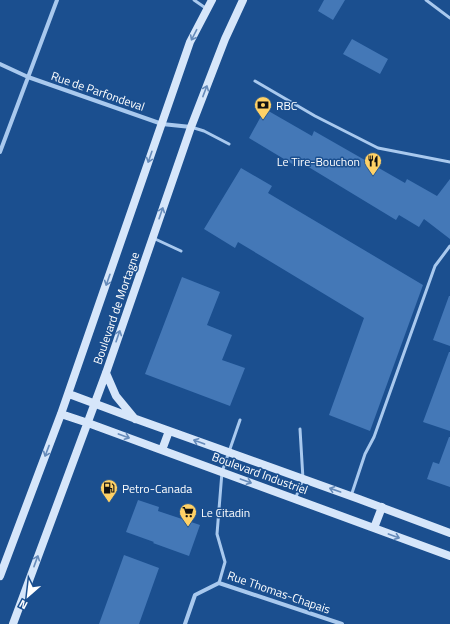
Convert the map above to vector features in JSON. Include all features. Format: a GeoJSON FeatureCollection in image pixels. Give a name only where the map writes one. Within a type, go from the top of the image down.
{"type":"FeatureCollection","features":[{"type":"Feature","properties":{"kind":"main road","name":"Boulevard de Mortagne"},"geometry":{"type":"LineString","coordinates":[[0,576],[61,414],[190,42],[212,0]]}},
{"type":"Feature","properties":{"kind":"main road","name":"Boulevard de Mortagne"},"geometry":{"type":"LineString","coordinates":[[13,624],[88,423],[191,127],[225,39],[243,0]]}},
{"type":"Feature","properties":{"kind":"main road"},"geometry":{"type":"LineString","coordinates":[[106,372],[116,396],[136,419]]}},
{"type":"Feature","properties":{"kind":"main road","name":"Boulevard Industriel"},"geometry":{"type":"LineString","coordinates":[[68,394],[450,533]]}},
{"type":"Feature","properties":{"kind":"main road","name":"Boulevard Industriel"},"geometry":{"type":"LineString","coordinates":[[61,414],[450,556]]}},
{"type":"Feature","properties":{"kind":"main road"},"geometry":{"type":"LineString","coordinates":[[162,450],[169,431]]}},
{"type":"Feature","properties":{"kind":"main road"},"geometry":{"type":"LineString","coordinates":[[374,528],[382,507]]}},
{"type":"Feature","properties":{"kind":"street"},"geometry":{"type":"LineString","coordinates":[[0,152],[57,0]]}},
{"type":"Feature","properties":{"kind":"street","name":"Rue de Parfondeval"},"geometry":{"type":"LineString","coordinates":[[0,64],[28,77],[162,124],[191,127]]}},
{"type":"Feature","properties":{"kind":"street","name":"Rue Thomas-Chapais"},"geometry":{"type":"LineString","coordinates":[[185,624],[195,595],[219,583],[342,624]]}},
{"type":"Feature","properties":{"kind":"lane"},"geometry":{"type":"LineString","coordinates":[[194,0],[207,9]]}},
{"type":"Feature","properties":{"kind":"lane"},"geometry":{"type":"LineString","coordinates":[[426,0],[450,18]]}},
{"type":"Feature","properties":{"kind":"lane"},"geometry":{"type":"LineString","coordinates":[[255,81],[316,116],[378,148],[450,162]]}},
{"type":"Feature","properties":{"kind":"lane"},"geometry":{"type":"LineString","coordinates":[[191,127],[204,131],[229,144]]}},
{"type":"Feature","properties":{"kind":"lane"},"geometry":{"type":"LineString","coordinates":[[152,238],[181,251]]}},
{"type":"Feature","properties":{"kind":"lane"},"geometry":{"type":"LineString","coordinates":[[351,496],[365,454],[377,429],[435,266],[450,246]]}},
{"type":"Feature","properties":{"kind":"lane"},"geometry":{"type":"LineString","coordinates":[[219,583],[225,562],[216,534],[222,472],[240,420]]}},
{"type":"Feature","properties":{"kind":"lane"},"geometry":{"type":"LineString","coordinates":[[295,499],[302,479],[300,429]]}},
{"type":"Feature","properties":{"kind":"building"},"geometry":{"type":"Polygon","coordinates":[[[324,0],[345,0],[333,20],[318,11],[324,0]]]}},
{"type":"Feature","properties":{"kind":"building"},"geometry":{"type":"Polygon","coordinates":[[[352,39],[388,59],[380,74],[343,54],[352,39]]]}},
{"type":"Feature","properties":{"kind":"building"},"geometry":{"type":"Polygon","coordinates":[[[265,109],[312,136],[314,131],[405,183],[407,179],[437,196],[450,179],[450,239],[424,219],[419,227],[399,215],[396,220],[297,160],[294,165],[249,138],[265,109]]]}},
{"type":"Feature","properties":{"kind":"building"},"geometry":{"type":"Polygon","coordinates":[[[241,168],[272,186],[268,193],[423,285],[370,431],[329,415],[364,318],[238,242],[235,248],[204,229],[241,168]]]}},
{"type":"Feature","properties":{"kind":"building"},"geometry":{"type":"Polygon","coordinates":[[[182,277],[220,292],[207,325],[232,335],[222,360],[245,368],[230,406],[145,374],[182,277]]]}},
{"type":"Feature","properties":{"kind":"building"},"geometry":{"type":"Polygon","coordinates":[[[450,296],[450,346],[433,340],[450,296]]]}},
{"type":"Feature","properties":{"kind":"building"},"geometry":{"type":"Polygon","coordinates":[[[450,352],[450,431],[423,422],[450,352]]]}},
{"type":"Feature","properties":{"kind":"building"},"geometry":{"type":"Polygon","coordinates":[[[449,437],[450,487],[427,479],[433,462],[439,464],[449,437]]]}},
{"type":"Feature","properties":{"kind":"building"},"geometry":{"type":"Polygon","coordinates":[[[138,500],[159,507],[158,511],[200,525],[189,556],[126,532],[138,500]]]}},
{"type":"Feature","properties":{"kind":"building"},"geometry":{"type":"Polygon","coordinates":[[[124,555],[159,568],[139,624],[99,624],[124,555]]]}},
{"type":"Feature","properties":{"kind":"place","name":"RBC"},"geometry":{"type":"Point","coordinates":[263,120]}},
{"type":"Feature","properties":{"kind":"place","name":"Le Tire-Bouchon"},"geometry":{"type":"Point","coordinates":[373,176]}},
{"type":"Feature","properties":{"kind":"place","name":"Petro-Canada"},"geometry":{"type":"Point","coordinates":[109,503]}},
{"type":"Feature","properties":{"kind":"place","name":"Le Citadin"},"geometry":{"type":"Point","coordinates":[188,527]}}]}
